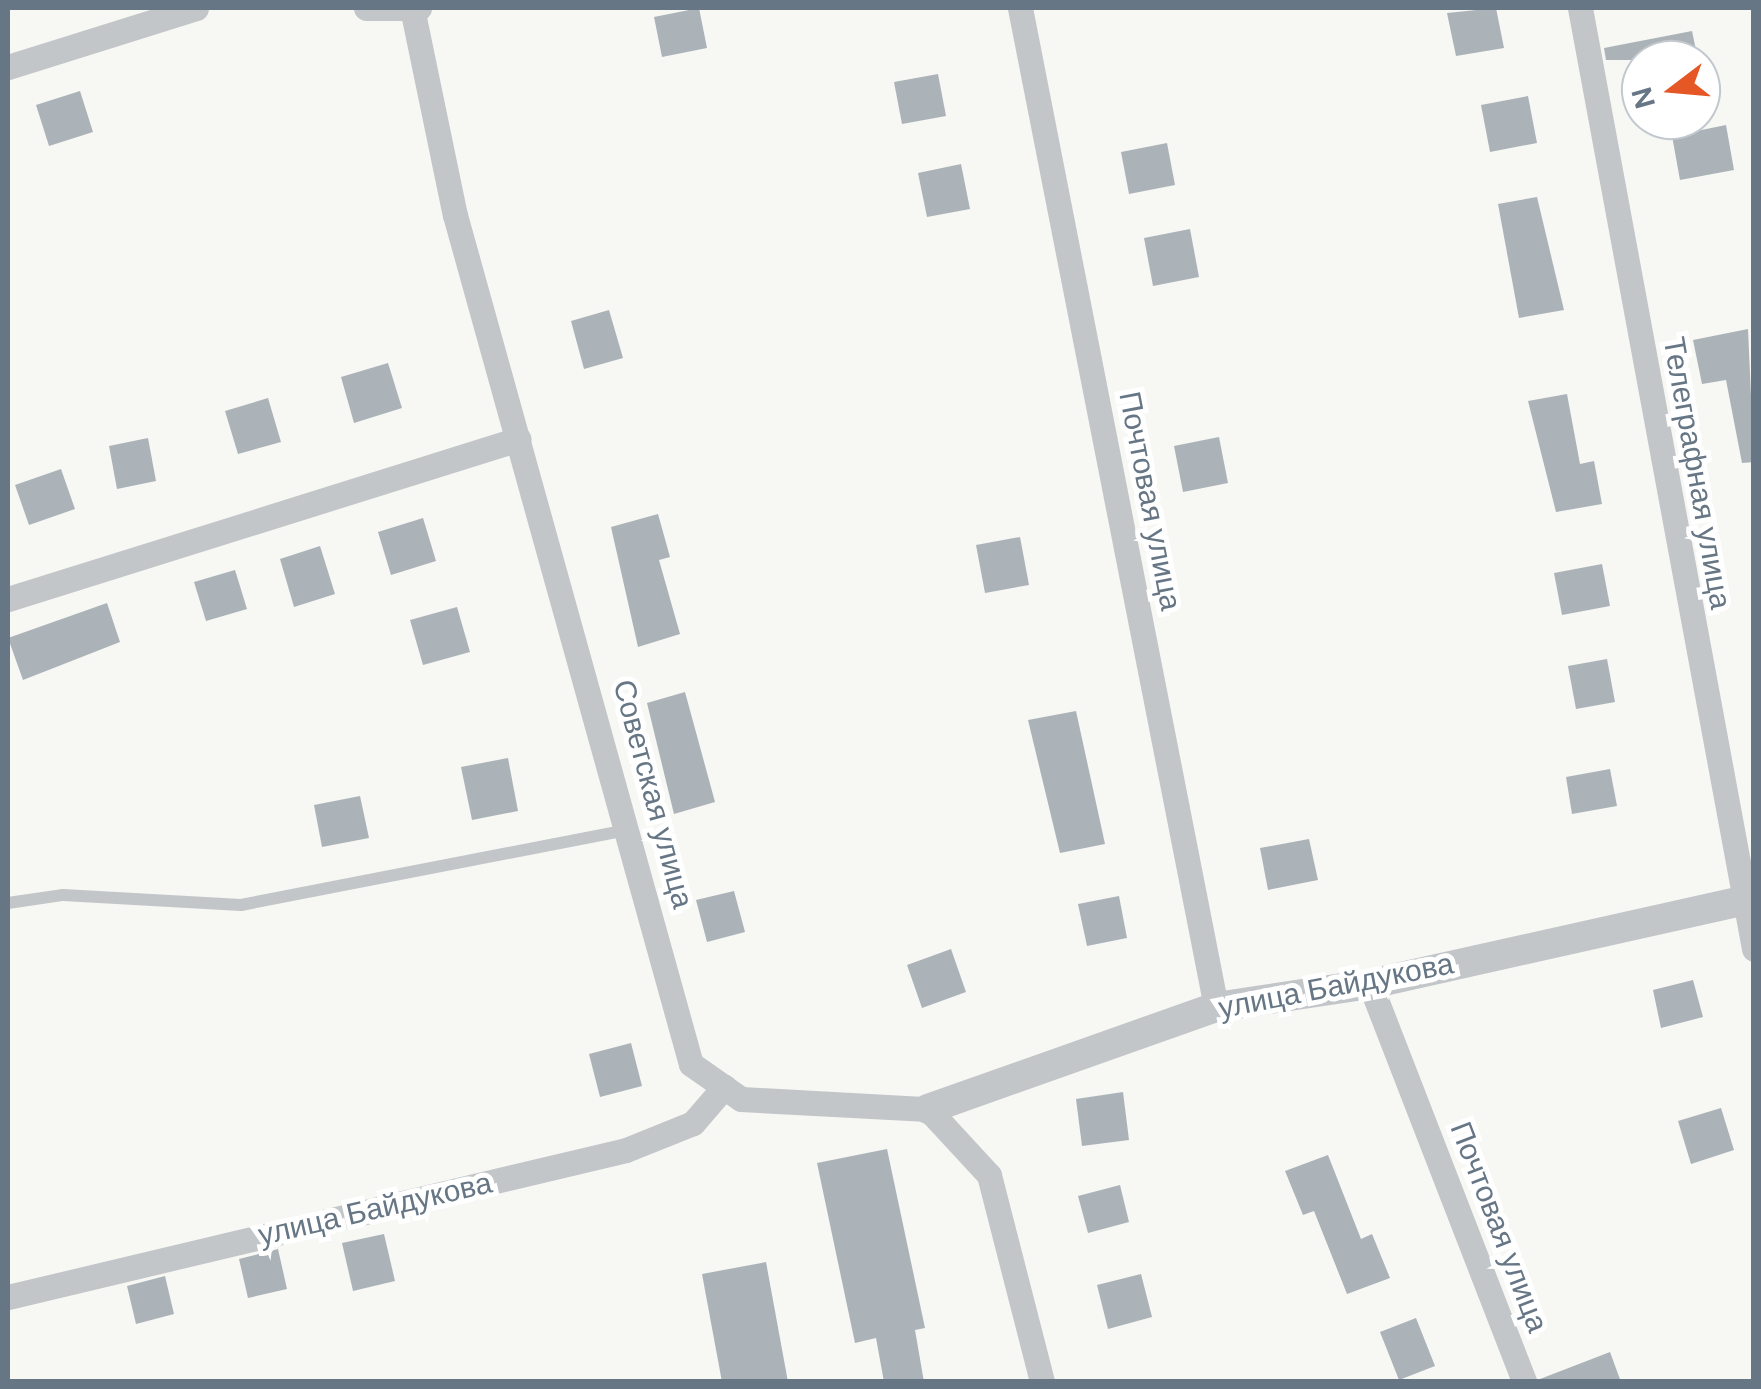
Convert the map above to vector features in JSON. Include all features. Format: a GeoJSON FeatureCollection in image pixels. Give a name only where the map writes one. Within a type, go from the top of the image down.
{"type":"FeatureCollection","features":[{"type":"Feature","properties":{"kind":"street"},"geometry":{"type":"LineString","coordinates":[[8,67],[196,8]]}},
{"type":"Feature","properties":{"kind":"street"},"geometry":{"type":"LineString","coordinates":[[366,8],[415,8]]}},
{"type":"Feature","properties":{"kind":"street","name":"Советская улица"},"geometry":{"type":"LineString","coordinates":[[415,8],[455,215],[631,829],[691,1064],[741,1099],[928,1110]]}},
{"type":"Feature","properties":{"kind":"street","name":"Почтовая улица"},"geometry":{"type":"LineString","coordinates":[[1020,8],[1216,1007]]}},
{"type":"Feature","properties":{"kind":"street","name":"Телеграфная улица"},"geometry":{"type":"LineString","coordinates":[[1580,8],[1748,899],[1754,948]]}},
{"type":"Feature","properties":{"kind":"street"},"geometry":{"type":"LineString","coordinates":[[8,599],[519,439]]}},
{"type":"Feature","properties":{"kind":"street","name":"улица Байдукова"},"geometry":{"type":"LineString","coordinates":[[928,1110],[1216,1007],[1370,984],[1748,899]]}},
{"type":"Feature","properties":{"kind":"street","name":"Почтовая улица"},"geometry":{"type":"LineString","coordinates":[[1370,984],[1524,1382]]}},
{"type":"Feature","properties":{"kind":"street","name":"улица Байдукова"},"geometry":{"type":"LineString","coordinates":[[8,1297],[626,1150],[693,1123],[724,1087]]}},
{"type":"Feature","properties":{"kind":"street"},"geometry":{"type":"LineString","coordinates":[[928,1110],[989,1174],[1042,1382]]}},
{"type":"Feature","properties":{"kind":"lane"},"geometry":{"type":"LineString","coordinates":[[8,903],[64,895],[241,906],[631,829]]}},
{"type":"Feature","properties":{"kind":"building"},"geometry":{"type":"Polygon","coordinates":[[[699,8],[707,48],[662,57],[654,17],[699,8]]]}},
{"type":"Feature","properties":{"kind":"building"},"geometry":{"type":"Polygon","coordinates":[[[1496,8],[1504,48],[1456,56],[1447,13],[1496,8]]]}},
{"type":"Feature","properties":{"kind":"building"},"geometry":{"type":"Polygon","coordinates":[[[1692,31],[1694,40],[1645,40],[1692,31]]]}},
{"type":"Feature","properties":{"kind":"building"},"geometry":{"type":"Polygon","coordinates":[[[1621,45],[1621,60],[1606,60],[1604,48],[1621,45]]]}},
{"type":"Feature","properties":{"kind":"building"},"geometry":{"type":"Polygon","coordinates":[[[938,74],[946,116],[902,124],[894,82],[938,74]]]}},
{"type":"Feature","properties":{"kind":"building"},"geometry":{"type":"Polygon","coordinates":[[[80,91],[93,132],[49,146],[36,105],[80,91]]]}},
{"type":"Feature","properties":{"kind":"building"},"geometry":{"type":"Polygon","coordinates":[[[1528,96],[1537,143],[1490,152],[1481,105],[1528,96]]]}},
{"type":"Feature","properties":{"kind":"building"},"geometry":{"type":"Polygon","coordinates":[[[1726,125],[1734,170],[1680,180],[1673,140],[1721,140],[1721,126],[1726,125]]]}},
{"type":"Feature","properties":{"kind":"building"},"geometry":{"type":"Polygon","coordinates":[[[1167,143],[1175,185],[1129,194],[1121,152],[1167,143]]]}},
{"type":"Feature","properties":{"kind":"building"},"geometry":{"type":"Polygon","coordinates":[[[961,164],[970,209],[927,217],[918,173],[961,164]]]}},
{"type":"Feature","properties":{"kind":"building"},"geometry":{"type":"Polygon","coordinates":[[[1537,197],[1564,310],[1519,318],[1498,204],[1537,197]]]}},
{"type":"Feature","properties":{"kind":"building"},"geometry":{"type":"Polygon","coordinates":[[[1190,229],[1199,277],[1153,286],[1144,238],[1190,229]]]}},
{"type":"Feature","properties":{"kind":"building"},"geometry":{"type":"Polygon","coordinates":[[[609,310],[623,358],[584,369],[571,321],[609,310]]]}},
{"type":"Feature","properties":{"kind":"building"},"geometry":{"type":"Polygon","coordinates":[[[1748,329],[1754,462],[1742,463],[1726,380],[1702,384],[1693,340],[1748,329]]]}},
{"type":"Feature","properties":{"kind":"building"},"geometry":{"type":"Polygon","coordinates":[[[388,363],[402,408],[354,423],[341,377],[388,363]]]}},
{"type":"Feature","properties":{"kind":"building"},"geometry":{"type":"Polygon","coordinates":[[[1567,394],[1580,464],[1594,461],[1602,504],[1556,512],[1528,401],[1567,394]]]}},
{"type":"Feature","properties":{"kind":"building"},"geometry":{"type":"Polygon","coordinates":[[[268,398],[281,442],[238,454],[225,411],[268,398]]]}},
{"type":"Feature","properties":{"kind":"building"},"geometry":{"type":"Polygon","coordinates":[[[1219,437],[1228,483],[1183,492],[1174,446],[1219,437]]]}},
{"type":"Feature","properties":{"kind":"building"},"geometry":{"type":"Polygon","coordinates":[[[148,438],[156,481],[117,489],[109,446],[148,438]]]}},
{"type":"Feature","properties":{"kind":"building"},"geometry":{"type":"Polygon","coordinates":[[[61,469],[75,509],[29,525],[15,485],[61,469]]]}},
{"type":"Feature","properties":{"kind":"building"},"geometry":{"type":"Polygon","coordinates":[[[658,514],[670,557],[659,560],[680,634],[638,647],[611,527],[658,514]]]}},
{"type":"Feature","properties":{"kind":"building"},"geometry":{"type":"Polygon","coordinates":[[[423,518],[436,561],[391,575],[378,532],[423,518]]]}},
{"type":"Feature","properties":{"kind":"building"},"geometry":{"type":"Polygon","coordinates":[[[1020,537],[1029,585],[985,593],[976,545],[1020,537]]]}},
{"type":"Feature","properties":{"kind":"building"},"geometry":{"type":"Polygon","coordinates":[[[320,546],[335,594],[294,607],[280,559],[320,546]]]}},
{"type":"Feature","properties":{"kind":"building"},"geometry":{"type":"Polygon","coordinates":[[[1602,564],[1610,606],[1562,615],[1554,573],[1602,564]]]}},
{"type":"Feature","properties":{"kind":"building"},"geometry":{"type":"Polygon","coordinates":[[[235,570],[247,609],[206,621],[194,582],[235,570]]]}},
{"type":"Feature","properties":{"kind":"building"},"geometry":{"type":"Polygon","coordinates":[[[107,603],[120,642],[23,680],[8,638],[107,603]]]}},
{"type":"Feature","properties":{"kind":"building"},"geometry":{"type":"Polygon","coordinates":[[[457,607],[470,652],[423,665],[410,620],[457,607]]]}},
{"type":"Feature","properties":{"kind":"building"},"geometry":{"type":"Polygon","coordinates":[[[1607,659],[1615,702],[1576,709],[1568,666],[1607,659]]]}},
{"type":"Feature","properties":{"kind":"building"},"geometry":{"type":"Polygon","coordinates":[[[685,692],[715,802],[674,814],[647,703],[685,692]]]}},
{"type":"Feature","properties":{"kind":"building"},"geometry":{"type":"Polygon","coordinates":[[[1076,711],[1105,844],[1060,853],[1028,720],[1076,711]]]}},
{"type":"Feature","properties":{"kind":"building"},"geometry":{"type":"Polygon","coordinates":[[[508,758],[518,811],[472,820],[461,767],[508,758]]]}},
{"type":"Feature","properties":{"kind":"building"},"geometry":{"type":"Polygon","coordinates":[[[1610,769],[1617,806],[1572,814],[1566,777],[1610,769]]]}},
{"type":"Feature","properties":{"kind":"building"},"geometry":{"type":"Polygon","coordinates":[[[360,796],[369,838],[322,847],[314,805],[360,796]]]}},
{"type":"Feature","properties":{"kind":"building"},"geometry":{"type":"Polygon","coordinates":[[[1309,839],[1318,880],[1268,890],[1260,848],[1309,839]]]}},
{"type":"Feature","properties":{"kind":"building"},"geometry":{"type":"Polygon","coordinates":[[[734,891],[745,932],[707,942],[696,900],[734,891]]]}},
{"type":"Feature","properties":{"kind":"building"},"geometry":{"type":"Polygon","coordinates":[[[1119,896],[1127,938],[1087,946],[1078,904],[1119,896]]]}},
{"type":"Feature","properties":{"kind":"building"},"geometry":{"type":"Polygon","coordinates":[[[951,949],[966,992],[922,1008],[907,965],[951,949]]]}},
{"type":"Feature","properties":{"kind":"building"},"geometry":{"type":"Polygon","coordinates":[[[1693,980],[1703,1017],[1661,1028],[1653,990],[1693,980]]]}},
{"type":"Feature","properties":{"kind":"building"},"geometry":{"type":"Polygon","coordinates":[[[631,1043],[642,1086],[600,1097],[589,1054],[631,1043]]]}},
{"type":"Feature","properties":{"kind":"building"},"geometry":{"type":"Polygon","coordinates":[[[1123,1092],[1129,1140],[1082,1146],[1076,1099],[1123,1092]]]}},
{"type":"Feature","properties":{"kind":"building"},"geometry":{"type":"Polygon","coordinates":[[[1721,1108],[1734,1150],[1691,1164],[1678,1121],[1721,1108]]]}},
{"type":"Feature","properties":{"kind":"building"},"geometry":{"type":"Polygon","coordinates":[[[887,1149],[925,1328],[915,1330],[924,1382],[884,1382],[876,1338],[855,1343],[817,1163],[887,1149]]]}},
{"type":"Feature","properties":{"kind":"building"},"geometry":{"type":"Polygon","coordinates":[[[1328,1155],[1361,1239],[1372,1234],[1390,1278],[1347,1294],[1314,1211],[1303,1215],[1285,1171],[1328,1155]]]}},
{"type":"Feature","properties":{"kind":"building"},"geometry":{"type":"Polygon","coordinates":[[[1120,1185],[1129,1222],[1088,1233],[1078,1196],[1120,1185]]]}},
{"type":"Feature","properties":{"kind":"building"},"geometry":{"type":"Polygon","coordinates":[[[384,1234],[395,1281],[353,1291],[342,1243],[384,1234]]]}},
{"type":"Feature","properties":{"kind":"building"},"geometry":{"type":"Polygon","coordinates":[[[278,1249],[287,1289],[248,1298],[239,1259],[278,1249]]]}},
{"type":"Feature","properties":{"kind":"building"},"geometry":{"type":"Polygon","coordinates":[[[766,1262],[788,1382],[722,1382],[702,1274],[766,1262]]]}},
{"type":"Feature","properties":{"kind":"building"},"geometry":{"type":"Polygon","coordinates":[[[1141,1274],[1152,1317],[1108,1329],[1097,1285],[1141,1274]]]}},
{"type":"Feature","properties":{"kind":"building"},"geometry":{"type":"Polygon","coordinates":[[[165,1276],[174,1314],[136,1324],[127,1286],[165,1276]]]}},
{"type":"Feature","properties":{"kind":"building"},"geometry":{"type":"Polygon","coordinates":[[[1416,1318],[1435,1366],[1399,1380],[1380,1332],[1416,1318]]]}},
{"type":"Feature","properties":{"kind":"building"},"geometry":{"type":"Polygon","coordinates":[[[1610,1352],[1621,1382],[1540,1382],[1540,1379],[1610,1352]]]}}]}
